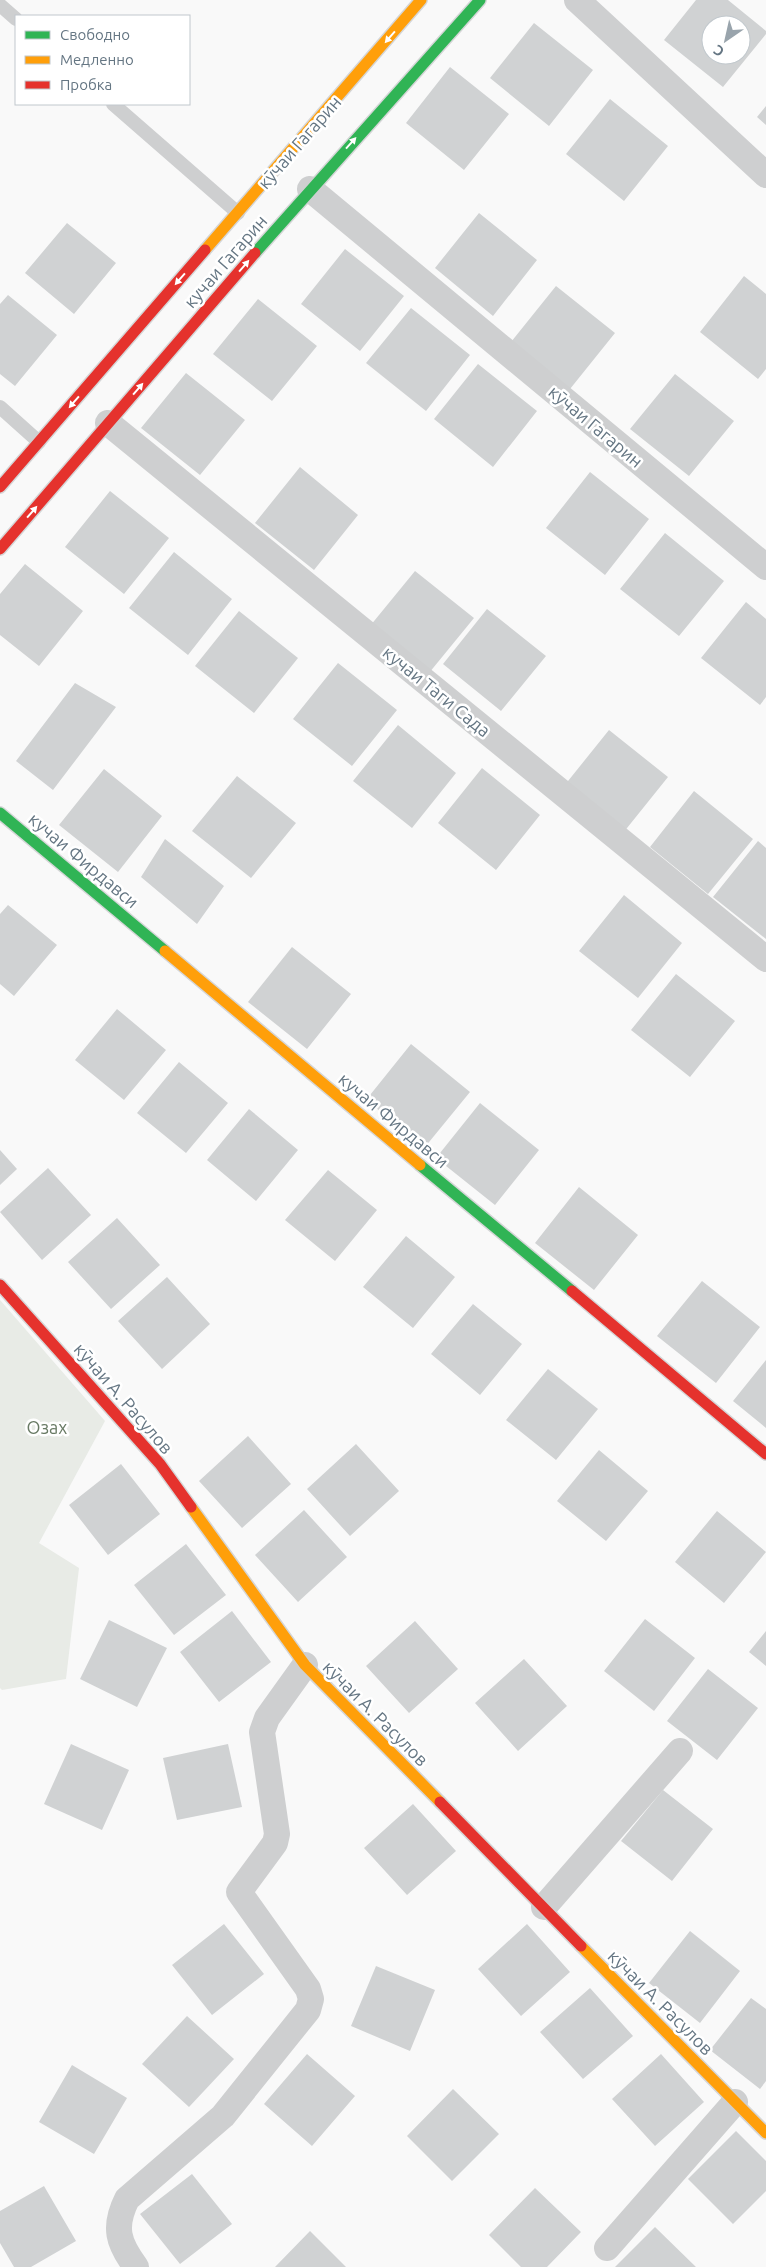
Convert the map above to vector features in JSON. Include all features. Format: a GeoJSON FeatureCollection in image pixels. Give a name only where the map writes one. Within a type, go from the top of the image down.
{"type":"FeatureCollection","features":[{"type":"Feature","properties":{"kind":"main road","name":"кӯчаи Гагарин"},"geometry":{"type":"LineString","coordinates":[[0,487],[421,0]]}},
{"type":"Feature","properties":{"kind":"main road","name":"кучаи Гагарин"},"geometry":{"type":"LineString","coordinates":[[0,549],[310,189],[480,0]]}},
{"type":"Feature","properties":{"kind":"main road","name":"кучаи Фирдавси"},"geometry":{"type":"LineString","coordinates":[[0,813],[766,1454]]}},
{"type":"Feature","properties":{"kind":"main road","name":"кӯчаи А. Расулов"},"geometry":{"type":"LineString","coordinates":[[0,1285],[160,1464],[305,1665],[766,2133]]}},
{"type":"Feature","properties":{"kind":"street"},"geometry":{"type":"LineString","coordinates":[[577,0],[766,175]]}},
{"type":"Feature","properties":{"kind":"street","name":"кӯчаи Гагарин"},"geometry":{"type":"LineString","coordinates":[[310,189],[766,567]]}},
{"type":"Feature","properties":{"kind":"street","name":"кучаи Таги Сада"},"geometry":{"type":"LineString","coordinates":[[108,423],[766,959]]}},
{"type":"Feature","properties":{"kind":"street"},"geometry":{"type":"LineString","coordinates":[[136,2267],[128,2256],[118,2234],[119,2215],[127,2199],[223,2116],[308,2010],[310,2005],[311,1999],[308,1989],[239,1892],[275,1842],[277,1834],[262,1732],[267,1718],[305,1665]]}},
{"type":"Feature","properties":{"kind":"street"},"geometry":{"type":"LineString","coordinates":[[544,1907],[680,1751]]}},
{"type":"Feature","properties":{"kind":"street"},"geometry":{"type":"LineString","coordinates":[[607,2248],[735,2102]]}},
{"type":"Feature","properties":{"kind":"lane"},"geometry":{"type":"LineString","coordinates":[[0,5],[15,18]]}},
{"type":"Feature","properties":{"kind":"lane"},"geometry":{"type":"LineString","coordinates":[[114,105],[238,213]]}},
{"type":"Feature","properties":{"kind":"lane"},"geometry":{"type":"LineString","coordinates":[[0,407],[39,442]]}},
{"type":"Feature","properties":{"kind":"green space","name":"Озах"},"geometry":{"type":"Polygon","coordinates":[[[0,1300],[105,1421],[39,1543],[79,1568],[66,1679],[2,1690],[0,1688],[0,1300]]]}},
{"type":"Feature","properties":{"kind":"building"},"geometry":{"type":"Polygon","coordinates":[[[696,0],[728,0],[746,15],[701,15],[701,65],[741,65],[723,87],[664,40],[696,0]]]}},
{"type":"Feature","properties":{"kind":"building"},"geometry":{"type":"Polygon","coordinates":[[[751,19],[766,31],[766,34],[751,52],[751,19]]]}},
{"type":"Feature","properties":{"kind":"building"},"geometry":{"type":"Polygon","coordinates":[[[534,23],[593,70],[549,126],[490,78],[534,23]]]}},
{"type":"Feature","properties":{"kind":"building"},"geometry":{"type":"Polygon","coordinates":[[[450,67],[509,114],[464,170],[406,123],[450,67]]]}},
{"type":"Feature","properties":{"kind":"building"},"geometry":{"type":"Polygon","coordinates":[[[610,99],[668,146],[624,201],[566,154],[610,99]]]}},
{"type":"Feature","properties":{"kind":"building"},"geometry":{"type":"Polygon","coordinates":[[[766,106],[766,125],[757,117],[766,106]]]}},
{"type":"Feature","properties":{"kind":"building"},"geometry":{"type":"Polygon","coordinates":[[[479,213],[537,260],[493,316],[435,268],[479,213]]]}},
{"type":"Feature","properties":{"kind":"building"},"geometry":{"type":"Polygon","coordinates":[[[67,223],[116,263],[74,314],[25,273],[67,223]]]}},
{"type":"Feature","properties":{"kind":"building"},"geometry":{"type":"Polygon","coordinates":[[[345,249],[404,296],[360,351],[301,304],[345,249]]]}},
{"type":"Feature","properties":{"kind":"building"},"geometry":{"type":"Polygon","coordinates":[[[744,276],[766,294],[766,369],[758,379],[700,332],[744,276]]]}},
{"type":"Feature","properties":{"kind":"building"},"geometry":{"type":"Polygon","coordinates":[[[556,286],[615,333],[570,389],[511,342],[556,286]]]}},
{"type":"Feature","properties":{"kind":"building"},"geometry":{"type":"Polygon","coordinates":[[[8,295],[57,335],[15,386],[0,374],[0,304],[8,295]]]}},
{"type":"Feature","properties":{"kind":"building"},"geometry":{"type":"Polygon","coordinates":[[[258,299],[317,346],[272,401],[213,354],[258,299]]]}},
{"type":"Feature","properties":{"kind":"building"},"geometry":{"type":"Polygon","coordinates":[[[411,308],[470,355],[426,411],[366,363],[411,308]]]}},
{"type":"Feature","properties":{"kind":"building"},"geometry":{"type":"Polygon","coordinates":[[[478,364],[537,411],[493,467],[434,419],[478,364]]]}},
{"type":"Feature","properties":{"kind":"building"},"geometry":{"type":"Polygon","coordinates":[[[186,373],[245,420],[200,475],[141,428],[186,373]]]}},
{"type":"Feature","properties":{"kind":"building"},"geometry":{"type":"Polygon","coordinates":[[[675,374],[734,421],[689,476],[630,429],[675,374]]]}},
{"type":"Feature","properties":{"kind":"building"},"geometry":{"type":"Polygon","coordinates":[[[300,467],[358,515],[314,570],[255,523],[300,467]]]}},
{"type":"Feature","properties":{"kind":"building"},"geometry":{"type":"Polygon","coordinates":[[[590,472],[649,519],[605,575],[546,528],[590,472]]]}},
{"type":"Feature","properties":{"kind":"building"},"geometry":{"type":"Polygon","coordinates":[[[110,491],[169,538],[124,594],[65,547],[110,491]]]}},
{"type":"Feature","properties":{"kind":"building"},"geometry":{"type":"Polygon","coordinates":[[[665,533],[724,581],[679,636],[620,589],[665,533]]]}},
{"type":"Feature","properties":{"kind":"building"},"geometry":{"type":"Polygon","coordinates":[[[174,552],[232,599],[188,655],[129,608],[174,552]]]}},
{"type":"Feature","properties":{"kind":"building"},"geometry":{"type":"Polygon","coordinates":[[[25,564],[83,611],[39,666],[0,635],[0,594],[25,564]]]}},
{"type":"Feature","properties":{"kind":"building"},"geometry":{"type":"Polygon","coordinates":[[[415,571],[474,618],[429,673],[370,626],[415,571]]]}},
{"type":"Feature","properties":{"kind":"building"},"geometry":{"type":"Polygon","coordinates":[[[746,602],[766,619],[766,697],[760,705],[701,658],[746,602]]]}},
{"type":"Feature","properties":{"kind":"building"},"geometry":{"type":"Polygon","coordinates":[[[487,609],[546,656],[501,711],[443,664],[487,609]]]}},
{"type":"Feature","properties":{"kind":"building"},"geometry":{"type":"Polygon","coordinates":[[[239,611],[298,658],[254,713],[195,666],[239,611]]]}},
{"type":"Feature","properties":{"kind":"building"},"geometry":{"type":"Polygon","coordinates":[[[338,663],[397,710],[352,766],[293,719],[338,663]]]}},
{"type":"Feature","properties":{"kind":"building"},"geometry":{"type":"Polygon","coordinates":[[[75,683],[116,707],[53,790],[16,761],[75,683]]]}},
{"type":"Feature","properties":{"kind":"building"},"geometry":{"type":"Polygon","coordinates":[[[398,725],[456,773],[412,828],[353,781],[398,725]]]}},
{"type":"Feature","properties":{"kind":"building"},"geometry":{"type":"Polygon","coordinates":[[[609,730],[668,777],[623,833],[564,786],[609,730]]]}},
{"type":"Feature","properties":{"kind":"building"},"geometry":{"type":"Polygon","coordinates":[[[482,768],[540,815],[496,870],[438,823],[482,768]]]}},
{"type":"Feature","properties":{"kind":"building"},"geometry":{"type":"Polygon","coordinates":[[[104,769],[162,816],[118,872],[59,825],[104,769]]]}},
{"type":"Feature","properties":{"kind":"building"},"geometry":{"type":"Polygon","coordinates":[[[237,776],[296,823],[251,878],[192,831],[237,776]]]}},
{"type":"Feature","properties":{"kind":"building"},"geometry":{"type":"Polygon","coordinates":[[[694,791],[753,839],[708,894],[650,847],[694,791]]]}},
{"type":"Feature","properties":{"kind":"building"},"geometry":{"type":"Polygon","coordinates":[[[165,839],[224,886],[197,924],[141,877],[165,839]]]}},
{"type":"Feature","properties":{"kind":"building"},"geometry":{"type":"Polygon","coordinates":[[[758,841],[766,848],[766,939],[713,897],[758,841]]]}},
{"type":"Feature","properties":{"kind":"building"},"geometry":{"type":"Polygon","coordinates":[[[624,895],[682,943],[638,998],[579,951],[624,895]]]}},
{"type":"Feature","properties":{"kind":"building"},"geometry":{"type":"Polygon","coordinates":[[[8,905],[57,945],[14,996],[0,984],[0,914],[8,905]]]}},
{"type":"Feature","properties":{"kind":"building"},"geometry":{"type":"Polygon","coordinates":[[[292,947],[351,994],[307,1049],[248,1002],[292,947]]]}},
{"type":"Feature","properties":{"kind":"building"},"geometry":{"type":"Polygon","coordinates":[[[676,974],[735,1021],[690,1077],[631,1030],[676,974]]]}},
{"type":"Feature","properties":{"kind":"building"},"geometry":{"type":"Polygon","coordinates":[[[117,1009],[166,1050],[124,1100],[75,1060],[117,1009]]]}},
{"type":"Feature","properties":{"kind":"building"},"geometry":{"type":"Polygon","coordinates":[[[411,1044],[470,1092],[425,1147],[366,1100],[411,1044]]]}},
{"type":"Feature","properties":{"kind":"building"},"geometry":{"type":"Polygon","coordinates":[[[179,1062],[228,1103],[186,1153],[137,1113],[179,1062]]]}},
{"type":"Feature","properties":{"kind":"building"},"geometry":{"type":"Polygon","coordinates":[[[480,1103],[539,1150],[495,1205],[436,1158],[480,1103]]]}},
{"type":"Feature","properties":{"kind":"building"},"geometry":{"type":"Polygon","coordinates":[[[249,1109],[298,1150],[256,1201],[207,1160],[249,1109]]]}},
{"type":"Feature","properties":{"kind":"building"},"geometry":{"type":"Polygon","coordinates":[[[0,1150],[17,1169],[0,1185],[0,1150]]]}},
{"type":"Feature","properties":{"kind":"building"},"geometry":{"type":"Polygon","coordinates":[[[48,1168],[91,1215],[42,1260],[0,1212],[48,1168]]]}},
{"type":"Feature","properties":{"kind":"building"},"geometry":{"type":"Polygon","coordinates":[[[328,1170],[377,1210],[335,1261],[285,1220],[328,1170]]]}},
{"type":"Feature","properties":{"kind":"building"},"geometry":{"type":"Polygon","coordinates":[[[579,1187],[638,1235],[594,1290],[535,1243],[579,1187]]]}},
{"type":"Feature","properties":{"kind":"building"},"geometry":{"type":"Polygon","coordinates":[[[117,1218],[160,1265],[111,1309],[68,1262],[117,1218]]]}},
{"type":"Feature","properties":{"kind":"building"},"geometry":{"type":"Polygon","coordinates":[[[406,1236],[455,1277],[413,1328],[363,1287],[406,1236]]]}},
{"type":"Feature","properties":{"kind":"building"},"geometry":{"type":"Polygon","coordinates":[[[167,1277],[210,1324],[162,1369],[118,1321],[167,1277]]]}},
{"type":"Feature","properties":{"kind":"building"},"geometry":{"type":"Polygon","coordinates":[[[702,1281],[760,1327],[716,1383],[657,1336],[702,1281]]]}},
{"type":"Feature","properties":{"kind":"building"},"geometry":{"type":"Polygon","coordinates":[[[473,1304],[522,1344],[480,1395],[431,1354],[473,1304]]]}},
{"type":"Feature","properties":{"kind":"building"},"geometry":{"type":"Polygon","coordinates":[[[766,1360],[766,1428],[733,1401],[766,1360]]]}},
{"type":"Feature","properties":{"kind":"building"},"geometry":{"type":"Polygon","coordinates":[[[548,1369],[598,1409],[556,1460],[506,1420],[548,1369]]]}},
{"type":"Feature","properties":{"kind":"building"},"geometry":{"type":"Polygon","coordinates":[[[248,1436],[291,1484],[242,1528],[199,1481],[248,1436]]]}},
{"type":"Feature","properties":{"kind":"building"},"geometry":{"type":"Polygon","coordinates":[[[356,1444],[399,1491],[350,1536],[307,1489],[356,1444]]]}},
{"type":"Feature","properties":{"kind":"building"},"geometry":{"type":"Polygon","coordinates":[[[599,1450],[648,1491],[606,1541],[557,1501],[599,1450]]]}},
{"type":"Feature","properties":{"kind":"building"},"geometry":{"type":"Polygon","coordinates":[[[121,1464],[160,1514],[108,1555],[69,1505],[121,1464]]]}},
{"type":"Feature","properties":{"kind":"building"},"geometry":{"type":"Polygon","coordinates":[[[304,1510],[347,1557],[298,1602],[255,1555],[304,1510]]]}},
{"type":"Feature","properties":{"kind":"building"},"geometry":{"type":"Polygon","coordinates":[[[717,1511],[766,1552],[724,1603],[675,1562],[717,1511]]]}},
{"type":"Feature","properties":{"kind":"building"},"geometry":{"type":"Polygon","coordinates":[[[186,1544],[226,1595],[174,1635],[134,1585],[186,1544]]]}},
{"type":"Feature","properties":{"kind":"building"},"geometry":{"type":"Polygon","coordinates":[[[232,1611],[271,1662],[219,1702],[180,1652],[232,1611]]]}},
{"type":"Feature","properties":{"kind":"building"},"geometry":{"type":"Polygon","coordinates":[[[645,1619],[695,1658],[654,1711],[604,1671],[645,1619]]]}},
{"type":"Feature","properties":{"kind":"building"},"geometry":{"type":"Polygon","coordinates":[[[109,1620],[167,1648],[137,1707],[80,1679],[109,1620]]]}},
{"type":"Feature","properties":{"kind":"building"},"geometry":{"type":"Polygon","coordinates":[[[415,1621],[458,1669],[409,1713],[366,1666],[415,1621]]]}},
{"type":"Feature","properties":{"kind":"building"},"geometry":{"type":"Polygon","coordinates":[[[766,1631],[766,1666],[749,1652],[766,1631]]]}},
{"type":"Feature","properties":{"kind":"building"},"geometry":{"type":"Polygon","coordinates":[[[524,1659],[567,1706],[518,1751],[475,1703],[524,1659]]]}},
{"type":"Feature","properties":{"kind":"building"},"geometry":{"type":"Polygon","coordinates":[[[708,1669],[758,1708],[717,1760],[667,1721],[708,1669]]]}},
{"type":"Feature","properties":{"kind":"building"},"geometry":{"type":"Polygon","coordinates":[[[71,1744],[129,1770],[102,1830],[44,1804],[71,1744]]]}},
{"type":"Feature","properties":{"kind":"building"},"geometry":{"type":"Polygon","coordinates":[[[228,1744],[242,1807],[177,1820],[163,1758],[228,1744]]]}},
{"type":"Feature","properties":{"kind":"building"},"geometry":{"type":"Polygon","coordinates":[[[663,1790],[713,1829],[672,1881],[621,1841],[663,1790]]]}},
{"type":"Feature","properties":{"kind":"building"},"geometry":{"type":"Polygon","coordinates":[[[413,1804],[456,1851],[407,1895],[364,1848],[413,1804]]]}},
{"type":"Feature","properties":{"kind":"building"},"geometry":{"type":"Polygon","coordinates":[[[224,1924],[264,1974],[212,2015],[172,1965],[224,1924]]]}},
{"type":"Feature","properties":{"kind":"building"},"geometry":{"type":"Polygon","coordinates":[[[527,1924],[570,1972],[521,2016],[478,1969],[527,1924]]]}},
{"type":"Feature","properties":{"kind":"building"},"geometry":{"type":"Polygon","coordinates":[[[690,1931],[740,1971],[700,2023],[649,1983],[690,1931]]]}},
{"type":"Feature","properties":{"kind":"building"},"geometry":{"type":"Polygon","coordinates":[[[376,1966],[435,1990],[410,2051],[351,2026],[376,1966]]]}},
{"type":"Feature","properties":{"kind":"building"},"geometry":{"type":"Polygon","coordinates":[[[590,1988],[633,2036],[583,2079],[540,2032],[590,1988]]]}},
{"type":"Feature","properties":{"kind":"building"},"geometry":{"type":"Polygon","coordinates":[[[751,1998],[766,2009],[766,2081],[760,2089],[710,2050],[751,1998]]]}},
{"type":"Feature","properties":{"kind":"building"},"geometry":{"type":"Polygon","coordinates":[[[187,2016],[234,2059],[189,2107],[142,2064],[187,2016]]]}},
{"type":"Feature","properties":{"kind":"building"},"geometry":{"type":"Polygon","coordinates":[[[307,2054],[355,2096],[312,2146],[264,2104],[307,2054]]]}},
{"type":"Feature","properties":{"kind":"building"},"geometry":{"type":"Polygon","coordinates":[[[661,2054],[704,2102],[655,2146],[612,2099],[661,2054]]]}},
{"type":"Feature","properties":{"kind":"building"},"geometry":{"type":"Polygon","coordinates":[[[72,2065],[127,2098],[94,2154],[39,2122],[72,2065]]]}},
{"type":"Feature","properties":{"kind":"building"},"geometry":{"type":"Polygon","coordinates":[[[453,2089],[499,2134],[452,2181],[407,2136],[453,2089]]]}},
{"type":"Feature","properties":{"kind":"building"},"geometry":{"type":"Polygon","coordinates":[[[736,2131],[766,2161],[766,2191],[733,2224],[688,2179],[736,2131]]]}},
{"type":"Feature","properties":{"kind":"building"},"geometry":{"type":"Polygon","coordinates":[[[192,2174],[232,2224],[180,2264],[140,2214],[192,2174]]]}},
{"type":"Feature","properties":{"kind":"building"},"geometry":{"type":"Polygon","coordinates":[[[44,2186],[76,2241],[31,2267],[14,2267],[0,2243],[0,2211],[44,2186]]]}},
{"type":"Feature","properties":{"kind":"building"},"geometry":{"type":"Polygon","coordinates":[[[535,2188],[581,2232],[547,2267],[521,2267],[489,2235],[535,2188]]]}},
{"type":"Feature","properties":{"kind":"building"},"geometry":{"type":"Polygon","coordinates":[[[655,2227],[696,2267],[615,2267],[655,2227]]]}},
{"type":"Feature","properties":{"kind":"building"},"geometry":{"type":"Polygon","coordinates":[[[310,2231],[346,2267],[275,2267],[310,2231]]]}},
{"type":"Feature","properties":{"kind":"traffic: fast"},"geometry":{"type":"LineString","coordinates":[[255,253],[480,0]]}},
{"type":"Feature","properties":{"kind":"traffic: fast"},"geometry":{"type":"LineString","coordinates":[[0,813],[165,951]]}},
{"type":"Feature","properties":{"kind":"traffic: fast"},"geometry":{"type":"LineString","coordinates":[[420,1165],[572,1291]]}},
{"type":"Feature","properties":{"kind":"traffic: slow"},"geometry":{"type":"LineString","coordinates":[[205,250],[421,0]]}},
{"type":"Feature","properties":{"kind":"traffic: slow"},"geometry":{"type":"LineString","coordinates":[[165,951],[420,1165]]}},
{"type":"Feature","properties":{"kind":"traffic: slow"},"geometry":{"type":"LineString","coordinates":[[191,1507],[305,1665],[440,1802]]}},
{"type":"Feature","properties":{"kind":"traffic: slow"},"geometry":{"type":"LineString","coordinates":[[581,1946],[766,2133]]}},
{"type":"Feature","properties":{"kind":"traffic: jam"},"geometry":{"type":"LineString","coordinates":[[0,487],[205,250]]}},
{"type":"Feature","properties":{"kind":"traffic: jam"},"geometry":{"type":"LineString","coordinates":[[0,549],[255,253]]}},
{"type":"Feature","properties":{"kind":"traffic: jam"},"geometry":{"type":"LineString","coordinates":[[0,1285],[160,1464],[191,1507]]}},
{"type":"Feature","properties":{"kind":"traffic: jam"},"geometry":{"type":"LineString","coordinates":[[572,1291],[766,1454]]}},
{"type":"Feature","properties":{"kind":"traffic: jam"},"geometry":{"type":"LineString","coordinates":[[440,1802],[581,1946]]}}]}
